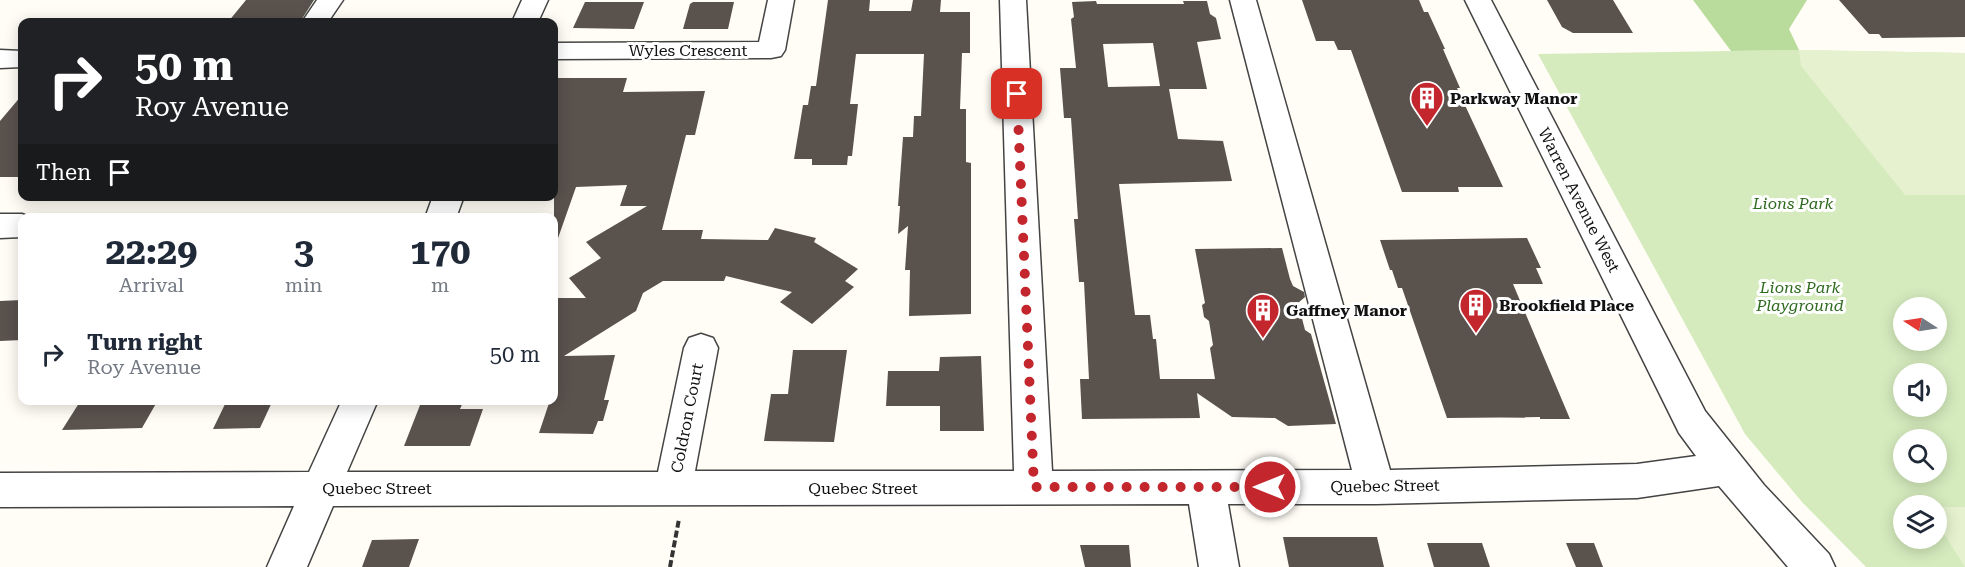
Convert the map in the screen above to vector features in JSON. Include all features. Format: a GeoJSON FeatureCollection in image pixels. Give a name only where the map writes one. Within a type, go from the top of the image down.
{"type":"FeatureCollection","features":[{"type":"Feature","properties":{"kind":"street"},"geometry":{"type":"LineString","coordinates":[[318,18],[330,0]]}},
{"type":"Feature","properties":{"kind":"street"},"geometry":{"type":"LineString","coordinates":[[527,18],[535,0]]}},
{"type":"Feature","properties":{"kind":"street","name":"Wyles Crescent"},"geometry":{"type":"LineString","coordinates":[[558,51],[771,50],[781,0]]}},
{"type":"Feature","properties":{"kind":"street"},"geometry":{"type":"LineString","coordinates":[[1013,0],[1034,487]]}},
{"type":"Feature","properties":{"kind":"street"},"geometry":{"type":"LineString","coordinates":[[1243,0],[1376,487]]}},
{"type":"Feature","properties":{"kind":"street","name":"Warren Avenue West"},"geometry":{"type":"LineString","coordinates":[[1478,0],[1692,422],[1725,469],[1767,519],[1815,567]]}},
{"type":"Feature","properties":{"kind":"street"},"geometry":{"type":"LineString","coordinates":[[0,59],[18,59]]}},
{"type":"Feature","properties":{"kind":"street"},"geometry":{"type":"LineString","coordinates":[[0,226],[18,226]]}},
{"type":"Feature","properties":{"kind":"street","name":"Coldron Court"},"geometry":{"type":"LineString","coordinates":[[673,489],[701,348]]}},
{"type":"Feature","properties":{"kind":"street"},"geometry":{"type":"LineString","coordinates":[[287,567],[358,405]]}},
{"type":"Feature","properties":{"kind":"street","name":"Quebec Street"},"geometry":{"type":"LineString","coordinates":[[0,490],[1376,487],[1637,481],[1725,469]]}},
{"type":"Feature","properties":{"kind":"street"},"geometry":{"type":"LineString","coordinates":[[1206,487],[1219,567]]}},
{"type":"Feature","properties":{"kind":"path"},"geometry":{"type":"LineString","coordinates":[[670,567],[679,520],[673,489]]}},
{"type":"Feature","properties":{"kind":"green space"},"geometry":{"type":"Polygon","coordinates":[[[1693,0],[1807,0],[1789,29],[1799,50],[1731,51],[1693,0]]]}},
{"type":"Feature","properties":{"kind":"green space","name":"Lions Park"},"geometry":{"type":"Polygon","coordinates":[[[1799,50],[1965,53],[1965,567],[1866,567],[1802,502],[1745,434],[1538,54],[1799,50]]]}},
{"type":"Feature","properties":{"kind":"green space"},"geometry":{"type":"Polygon","coordinates":[[[1799,50],[1965,53],[1965,195],[1905,195],[1801,66],[1799,50]]]}},
{"type":"Feature","properties":{"kind":"green space"},"geometry":{"type":"Polygon","coordinates":[[[1947,507],[1965,507],[1965,567],[1947,539],[1947,507]]]}},
{"type":"Feature","properties":{"kind":"building"},"geometry":{"type":"Polygon","coordinates":[[[246,0],[314,0],[303,18],[231,18],[246,0]]]}},
{"type":"Feature","properties":{"kind":"building"},"geometry":{"type":"Polygon","coordinates":[[[828,0],[870,0],[869,11],[911,11],[913,0],[941,0],[940,12],[970,12],[970,53],[962,53],[960,109],[966,109],[966,162],[971,163],[971,314],[909,316],[910,270],[905,270],[908,226],[898,234],[900,206],[898,206],[903,137],[913,137],[914,116],[921,116],[924,54],[856,54],[850,104],[858,104],[852,156],[848,156],[847,165],[812,165],[812,159],[794,159],[803,105],[808,105],[811,86],[816,86],[828,0]]]}},
{"type":"Feature","properties":{"kind":"building"},"geometry":{"type":"Polygon","coordinates":[[[1302,0],[1419,0],[1424,12],[1428,12],[1445,49],[1443,49],[1460,88],[1457,88],[1503,187],[1458,187],[1459,192],[1402,192],[1351,50],[1338,50],[1334,41],[1316,41],[1302,0]]]}},
{"type":"Feature","properties":{"kind":"building"},"geometry":{"type":"Polygon","coordinates":[[[1547,0],[1613,0],[1633,33],[1573,33],[1562,27],[1547,0]]]}},
{"type":"Feature","properties":{"kind":"building"},"geometry":{"type":"Polygon","coordinates":[[[1839,0],[1965,0],[1965,37],[1882,38],[1879,34],[1869,34],[1839,0]]]}},
{"type":"Feature","properties":{"kind":"building"},"geometry":{"type":"Polygon","coordinates":[[[1183,1],[1207,1],[1210,14],[1216,18],[1221,39],[1197,42],[1207,89],[1169,89],[1178,139],[1223,141],[1232,181],[1119,184],[1135,315],[1150,315],[1153,339],[1156,339],[1160,379],[1215,379],[1210,348],[1213,345],[1209,321],[1204,317],[1202,305],[1205,303],[1195,249],[1282,248],[1293,286],[1304,292],[1305,297],[1298,303],[1305,330],[1311,334],[1336,424],[1288,426],[1275,418],[1232,417],[1197,393],[1200,418],[1082,419],[1080,379],[1089,379],[1084,282],[1079,282],[1074,219],[1078,219],[1071,118],[1064,118],[1060,68],[1076,68],[1071,19],[1074,17],[1072,2],[1184,4],[1183,1]],[[1153,43],[1103,44],[1108,87],[1160,86],[1153,43]]]}},
{"type":"Feature","properties":{"kind":"building"},"geometry":{"type":"Polygon","coordinates":[[[585,2],[644,2],[634,29],[573,28],[585,2]]]}},
{"type":"Feature","properties":{"kind":"building"},"geometry":{"type":"Polygon","coordinates":[[[693,2],[734,2],[728,29],[683,29],[690,4],[693,2]]]}},
{"type":"Feature","properties":{"kind":"building"},"geometry":{"type":"Polygon","coordinates":[[[558,78],[627,78],[623,92],[705,91],[695,135],[686,135],[662,230],[703,230],[701,239],[768,240],[775,228],[816,238],[814,242],[858,269],[845,281],[854,287],[812,324],[780,302],[792,292],[726,276],[724,281],[663,281],[643,293],[636,311],[564,356],[615,355],[604,400],[609,400],[603,421],[598,421],[593,434],[539,433],[548,405],[558,405],[558,298],[586,298],[569,278],[601,258],[586,242],[647,206],[620,206],[627,185],[576,187],[558,238],[558,213],[554,213],[554,201],[558,201],[558,78]]]}},
{"type":"Feature","properties":{"kind":"building"},"geometry":{"type":"Polygon","coordinates":[[[18,100],[18,177],[0,177],[0,121],[18,100]]]}},
{"type":"Feature","properties":{"kind":"building","name":"Brookfield Place"},"geometry":{"type":"Polygon","coordinates":[[[1527,238],[1541,268],[1536,268],[1543,284],[1513,284],[1570,419],[1447,418],[1402,288],[1398,288],[1380,240],[1527,238]]]}},
{"type":"Feature","properties":{"kind":"building"},"geometry":{"type":"Polygon","coordinates":[[[18,300],[18,340],[0,341],[0,301],[18,300]]]}},
{"type":"Feature","properties":{"kind":"building"},"geometry":{"type":"Polygon","coordinates":[[[793,350],[847,350],[834,442],[764,441],[771,394],[788,394],[793,350]]]}},
{"type":"Feature","properties":{"kind":"building"},"geometry":{"type":"Polygon","coordinates":[[[981,356],[984,431],[940,431],[940,406],[886,406],[888,371],[939,371],[940,357],[981,356]]]}},
{"type":"Feature","properties":{"kind":"building"},"geometry":{"type":"Polygon","coordinates":[[[78,405],[155,405],[142,428],[62,430],[78,405]]]}},
{"type":"Feature","properties":{"kind":"building"},"geometry":{"type":"Polygon","coordinates":[[[225,405],[271,405],[260,428],[213,429],[225,405]]]}},
{"type":"Feature","properties":{"kind":"building"},"geometry":{"type":"Polygon","coordinates":[[[420,405],[462,405],[460,409],[483,409],[470,446],[404,446],[420,405]]]}},
{"type":"Feature","properties":{"kind":"building"},"geometry":{"type":"Polygon","coordinates":[[[1283,537],[1377,537],[1384,567],[1289,567],[1283,537]]]}},
{"type":"Feature","properties":{"kind":"building"},"geometry":{"type":"Polygon","coordinates":[[[419,539],[409,567],[362,567],[372,540],[419,539]]]}},
{"type":"Feature","properties":{"kind":"building"},"geometry":{"type":"Polygon","coordinates":[[[1427,543],[1482,543],[1490,567],[1434,567],[1427,543]]]}},
{"type":"Feature","properties":{"kind":"building"},"geometry":{"type":"Polygon","coordinates":[[[1566,543],[1594,543],[1603,567],[1576,567],[1566,543]]]}},
{"type":"Feature","properties":{"kind":"building"},"geometry":{"type":"Polygon","coordinates":[[[1080,545],[1129,545],[1131,567],[1085,567],[1080,545]]]}},
{"type":"Feature","properties":{"kind":"place","name":"Parkway Manor"},"geometry":{"type":"Point","coordinates":[1427,127]}},
{"type":"Feature","properties":{"kind":"place","name":"Brookfield Place"},"geometry":{"type":"Point","coordinates":[1476,334]}},
{"type":"Feature","properties":{"kind":"place","name":"Gaffney Manor"},"geometry":{"type":"Point","coordinates":[1263,339]}},
{"type":"Feature","properties":{"kind":"route"},"geometry":{"type":"LineString","coordinates":[[1017,94],[1034,487],[1270,487]]}},
{"type":"Feature","properties":{"kind":"park label","name":"Lions Park Playground"},"geometry":{"type":"Point","coordinates":[1800,296]}}]}
